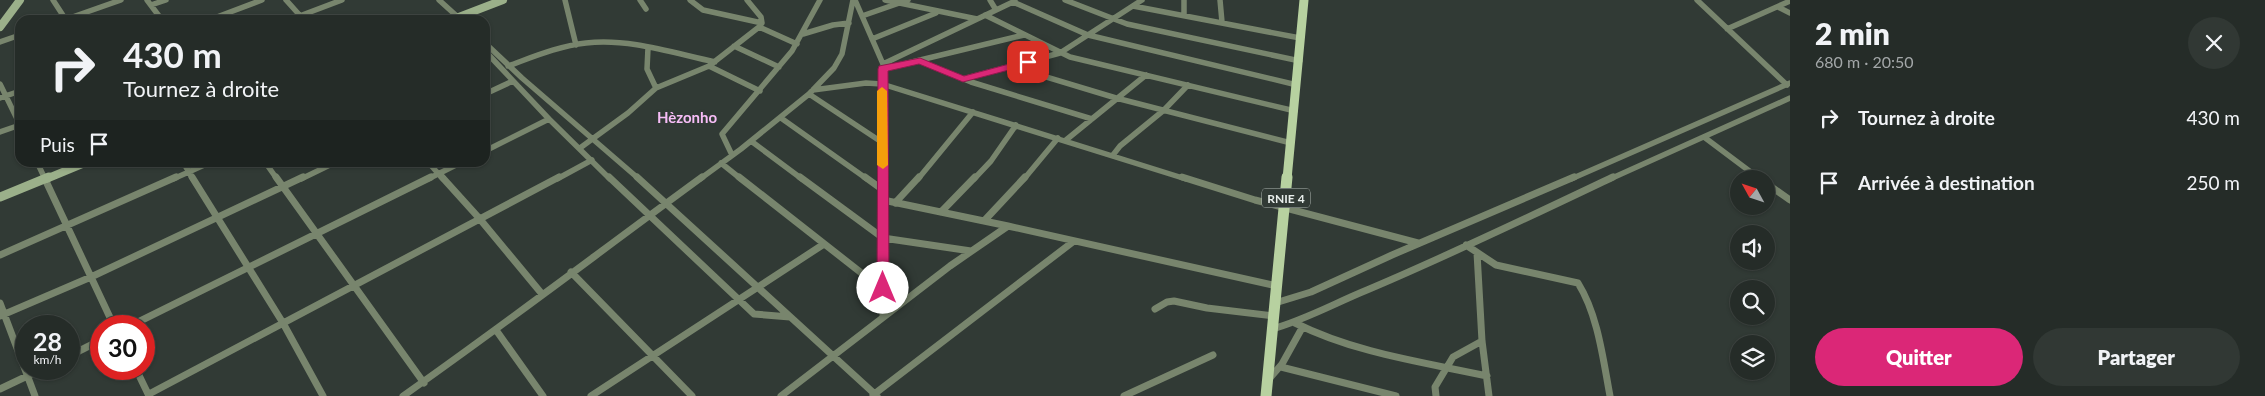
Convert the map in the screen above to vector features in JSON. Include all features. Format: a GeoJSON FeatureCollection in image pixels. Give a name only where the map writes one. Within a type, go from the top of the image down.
{"type":"FeatureCollection","features":[{"type":"Feature","properties":{"kind":"main road","name":"RNIE 4"},"geometry":{"type":"LineString","coordinates":[[1266,396],[1286,208],[1304,0]]}},
{"type":"Feature","properties":{"kind":"street"},"geometry":{"type":"LineString","coordinates":[[0,27],[20,0]]}},
{"type":"Feature","properties":{"kind":"street"},"geometry":{"type":"LineString","coordinates":[[53,0],[62,15]]}},
{"type":"Feature","properties":{"kind":"street"},"geometry":{"type":"LineString","coordinates":[[79,15],[121,0]]}},
{"type":"Feature","properties":{"kind":"street"},"geometry":{"type":"LineString","coordinates":[[147,0],[158,15]]}},
{"type":"Feature","properties":{"kind":"street"},"geometry":{"type":"LineString","coordinates":[[151,5],[166,0]]}},
{"type":"Feature","properties":{"kind":"street"},"geometry":{"type":"LineString","coordinates":[[222,15],[262,0]]}},
{"type":"Feature","properties":{"kind":"street"},"geometry":{"type":"LineString","coordinates":[[286,0],[299,15]]}},
{"type":"Feature","properties":{"kind":"street"},"geometry":{"type":"LineString","coordinates":[[309,15],[342,0]]}},
{"type":"Feature","properties":{"kind":"street"},"geometry":{"type":"LineString","coordinates":[[439,0],[453,15]]}},
{"type":"Feature","properties":{"kind":"street"},"geometry":{"type":"LineString","coordinates":[[467,15],[503,0]]}},
{"type":"Feature","properties":{"kind":"street"},"geometry":{"type":"LineString","coordinates":[[565,0],[576,45]]}},
{"type":"Feature","properties":{"kind":"street"},"geometry":{"type":"LineString","coordinates":[[640,0],[646,9]]}},
{"type":"Feature","properties":{"kind":"street"},"geometry":{"type":"LineString","coordinates":[[690,0],[704,10],[760,25],[796,44]]}},
{"type":"Feature","properties":{"kind":"street"},"geometry":{"type":"LineString","coordinates":[[580,148],[628,113],[656,88],[712,64],[760,25],[761,17],[747,0]]}},
{"type":"Feature","properties":{"kind":"street"},"geometry":{"type":"LineString","coordinates":[[732,156],[722,134],[760,91],[796,44],[820,0]]}},
{"type":"Feature","properties":{"kind":"street"},"geometry":{"type":"LineString","coordinates":[[854,0],[883,66],[883,316]]}},
{"type":"Feature","properties":{"kind":"street"},"geometry":{"type":"LineString","coordinates":[[408,395],[571,272],[732,156],[811,92],[834,68],[842,54],[854,0]]}},
{"type":"Feature","properties":{"kind":"street"},"geometry":{"type":"LineString","coordinates":[[885,0],[978,19]]}},
{"type":"Feature","properties":{"kind":"street"},"geometry":{"type":"LineString","coordinates":[[862,16],[908,0]]}},
{"type":"Feature","properties":{"kind":"street"},"geometry":{"type":"LineString","coordinates":[[990,0],[996,10]]}},
{"type":"Feature","properties":{"kind":"street"},"geometry":{"type":"LineString","coordinates":[[1065,0],[1113,19],[1300,61]]}},
{"type":"Feature","properties":{"kind":"street"},"geometry":{"type":"LineString","coordinates":[[963,79],[1060,53],[1142,0]]}},
{"type":"Feature","properties":{"kind":"street"},"geometry":{"type":"LineString","coordinates":[[1184,0],[1184,14]]}},
{"type":"Feature","properties":{"kind":"street"},"geometry":{"type":"LineString","coordinates":[[1220,0],[1222,22]]}},
{"type":"Feature","properties":{"kind":"street"},"geometry":{"type":"LineString","coordinates":[[1275,304],[1316,291],[1418,243],[1467,224],[1788,84],[1697,0]]}},
{"type":"Feature","properties":{"kind":"street"},"geometry":{"type":"LineString","coordinates":[[883,66],[1014,1],[1088,36],[1297,85]]}},
{"type":"Feature","properties":{"kind":"street"},"geometry":{"type":"LineString","coordinates":[[1727,29],[1790,1]]}},
{"type":"Feature","properties":{"kind":"street"},"geometry":{"type":"LineString","coordinates":[[1133,6],[1184,14],[1300,38]]}},
{"type":"Feature","properties":{"kind":"street"},"geometry":{"type":"LineString","coordinates":[[1778,7],[1790,13]]}},
{"type":"Feature","properties":{"kind":"street"},"geometry":{"type":"LineString","coordinates":[[872,39],[937,12]]}},
{"type":"Feature","properties":{"kind":"street"},"geometry":{"type":"LineString","coordinates":[[985,16],[1060,53],[1295,111]]}},
{"type":"Feature","properties":{"kind":"street"},"geometry":{"type":"LineString","coordinates":[[803,34],[833,25],[849,23]]}},
{"type":"Feature","properties":{"kind":"street"},"geometry":{"type":"LineString","coordinates":[[883,66],[920,60],[1024,35]]}},
{"type":"Feature","properties":{"kind":"street"},"geometry":{"type":"LineString","coordinates":[[0,42],[15,37]]}},
{"type":"Feature","properties":{"kind":"street"},"geometry":{"type":"LineString","coordinates":[[508,66],[576,45],[598,42],[648,48],[712,64],[760,91]]}},
{"type":"Feature","properties":{"kind":"street"},"geometry":{"type":"LineString","coordinates":[[734,46],[779,67]]}},
{"type":"Feature","properties":{"kind":"street"},"geometry":{"type":"LineString","coordinates":[[648,48],[646,69],[649,79],[656,88]]}},
{"type":"Feature","properties":{"kind":"street"},"geometry":{"type":"LineString","coordinates":[[490,49],[667,203],[875,395],[1074,241]]}},
{"type":"Feature","properties":{"kind":"street"},"geometry":{"type":"LineString","coordinates":[[490,57],[549,119],[648,216],[754,314],[790,317]]}},
{"type":"Feature","properties":{"kind":"street"},"geometry":{"type":"LineString","coordinates":[[920,60],[963,79],[1092,118]]}},
{"type":"Feature","properties":{"kind":"street"},"geometry":{"type":"LineString","coordinates":[[1013,67],[1116,98],[1291,143]]}},
{"type":"Feature","properties":{"kind":"street"},"geometry":{"type":"LineString","coordinates":[[1066,140],[1146,75]]}},
{"type":"Feature","properties":{"kind":"street"},"geometry":{"type":"LineString","coordinates":[[490,92],[513,81]]}},
{"type":"Feature","properties":{"kind":"street"},"geometry":{"type":"LineString","coordinates":[[811,92],[866,83],[882,84],[1286,208],[1418,243]]}},
{"type":"Feature","properties":{"kind":"street"},"geometry":{"type":"LineString","coordinates":[[0,84],[15,114]]}},
{"type":"Feature","properties":{"kind":"street"},"geometry":{"type":"LineString","coordinates":[[1113,155],[1120,146],[1164,110],[1188,85]]}},
{"type":"Feature","properties":{"kind":"street"},"geometry":{"type":"LineString","coordinates":[[811,92],[883,143]]}},
{"type":"Feature","properties":{"kind":"street"},"geometry":{"type":"LineString","coordinates":[[0,98],[15,93]]}},
{"type":"Feature","properties":{"kind":"street"},"geometry":{"type":"LineString","coordinates":[[530,98],[540,94]]}},
{"type":"Feature","properties":{"kind":"street"},"geometry":{"type":"LineString","coordinates":[[1272,329],[1298,325],[1326,307],[1466,246],[1790,98]]}},
{"type":"Feature","properties":{"kind":"street"},"geometry":{"type":"LineString","coordinates":[[895,203],[927,169],[973,112]]}},
{"type":"Feature","properties":{"kind":"street"},"geometry":{"type":"LineString","coordinates":[[781,118],[883,190]]}},
{"type":"Feature","properties":{"kind":"street"},"geometry":{"type":"LineString","coordinates":[[490,148],[549,119]]}},
{"type":"Feature","properties":{"kind":"street"},"geometry":{"type":"LineString","coordinates":[[941,212],[992,161],[1016,125]]}},
{"type":"Feature","properties":{"kind":"street"},"geometry":{"type":"LineString","coordinates":[[0,132],[15,127]]}},
{"type":"Feature","properties":{"kind":"street"},"geometry":{"type":"LineString","coordinates":[[1704,137],[1749,170]]}},
{"type":"Feature","properties":{"kind":"street"},"geometry":{"type":"LineString","coordinates":[[984,221],[1009,196],[1058,138]]}},
{"type":"Feature","properties":{"kind":"street"},"geometry":{"type":"LineString","coordinates":[[751,141],[883,238],[972,251]]}},
{"type":"Feature","properties":{"kind":"street"},"geometry":{"type":"LineString","coordinates":[[142,380],[149,395],[283,323],[353,288],[479,218],[592,160]]}},
{"type":"Feature","properties":{"kind":"street"},"geometry":{"type":"LineString","coordinates":[[721,163],[864,275],[883,274]]}},
{"type":"Feature","properties":{"kind":"street"},"geometry":{"type":"LineString","coordinates":[[39,167],[109,315]]}},
{"type":"Feature","properties":{"kind":"street"},"geometry":{"type":"LineString","coordinates":[[0,196],[75,167]]}},
{"type":"Feature","properties":{"kind":"street"},"geometry":{"type":"LineString","coordinates":[[186,167],[283,323],[323,396]]}},
{"type":"Feature","properties":{"kind":"street"},"geometry":{"type":"LineString","coordinates":[[0,255],[200,167]]}},
{"type":"Feature","properties":{"kind":"street"},"geometry":{"type":"LineString","coordinates":[[267,167],[353,288],[424,383]]}},
{"type":"Feature","properties":{"kind":"street"},"geometry":{"type":"LineString","coordinates":[[2,315],[91,277],[326,167]]}},
{"type":"Feature","properties":{"kind":"street"},"geometry":{"type":"LineString","coordinates":[[432,167],[479,218],[542,294]]}},
{"type":"Feature","properties":{"kind":"street"},"geometry":{"type":"LineString","coordinates":[[153,315],[452,167]]}},
{"type":"Feature","properties":{"kind":"street"},"geometry":{"type":"LineString","coordinates":[[1775,189],[1790,200]]}},
{"type":"Feature","properties":{"kind":"street"},"geometry":{"type":"LineString","coordinates":[[883,200],[1277,286]]}},
{"type":"Feature","properties":{"kind":"street"},"geometry":{"type":"LineString","coordinates":[[781,396],[835,358],[883,316],[1008,226]]}},
{"type":"Feature","properties":{"kind":"street"},"geometry":{"type":"LineString","coordinates":[[591,396],[824,244]]}},
{"type":"Feature","properties":{"kind":"street"},"geometry":{"type":"LineString","coordinates":[[1466,246],[1506,268],[1578,283],[1584,292],[1610,396]]}},
{"type":"Feature","properties":{"kind":"street"},"geometry":{"type":"LineString","coordinates":[[1477,252],[1482,341],[1489,396]]}},
{"type":"Feature","properties":{"kind":"street"},"geometry":{"type":"LineString","coordinates":[[571,272],[692,396]]}},
{"type":"Feature","properties":{"kind":"street"},"geometry":{"type":"LineString","coordinates":[[1155,309],[1170,301],[1207,308],[1274,316]]}},
{"type":"Feature","properties":{"kind":"street"},"geometry":{"type":"LineString","coordinates":[[0,303],[2,315],[15,347]]}},
{"type":"Feature","properties":{"kind":"street"},"geometry":{"type":"LineString","coordinates":[[1269,379],[1276,375],[1281,367],[1298,325]]}},
{"type":"Feature","properties":{"kind":"street"},"geometry":{"type":"LineString","coordinates":[[1298,325],[1362,349],[1487,376]]}},
{"type":"Feature","properties":{"kind":"street"},"geometry":{"type":"LineString","coordinates":[[496,330],[543,396]]}},
{"type":"Feature","properties":{"kind":"street"},"geometry":{"type":"LineString","coordinates":[[1436,396],[1435,387],[1456,354],[1482,341]]}},
{"type":"Feature","properties":{"kind":"street"},"geometry":{"type":"LineString","coordinates":[[1124,396],[1213,355]]}},
{"type":"Feature","properties":{"kind":"street"},"geometry":{"type":"LineString","coordinates":[[1281,367],[1396,396]]}},
{"type":"Feature","properties":{"kind":"street"},"geometry":{"type":"LineString","coordinates":[[0,389],[19,380]]}},
{"type":"Feature","properties":{"kind":"street"},"geometry":{"type":"LineString","coordinates":[[29,380],[35,396]]}},
{"type":"Feature","properties":{"kind":"slow traffic"},"geometry":{"type":"LineString","coordinates":[[882,91],[883,165]]}},
{"type":"Feature","properties":{"kind":"district","name":"Hèzonho"},"geometry":{"type":"Point","coordinates":[687,117]}},
{"type":"Feature","properties":{"kind":"route"},"geometry":{"type":"LineString","coordinates":[[883,288],[883,69],[920,60],[963,79],[1028,62]]}}]}
